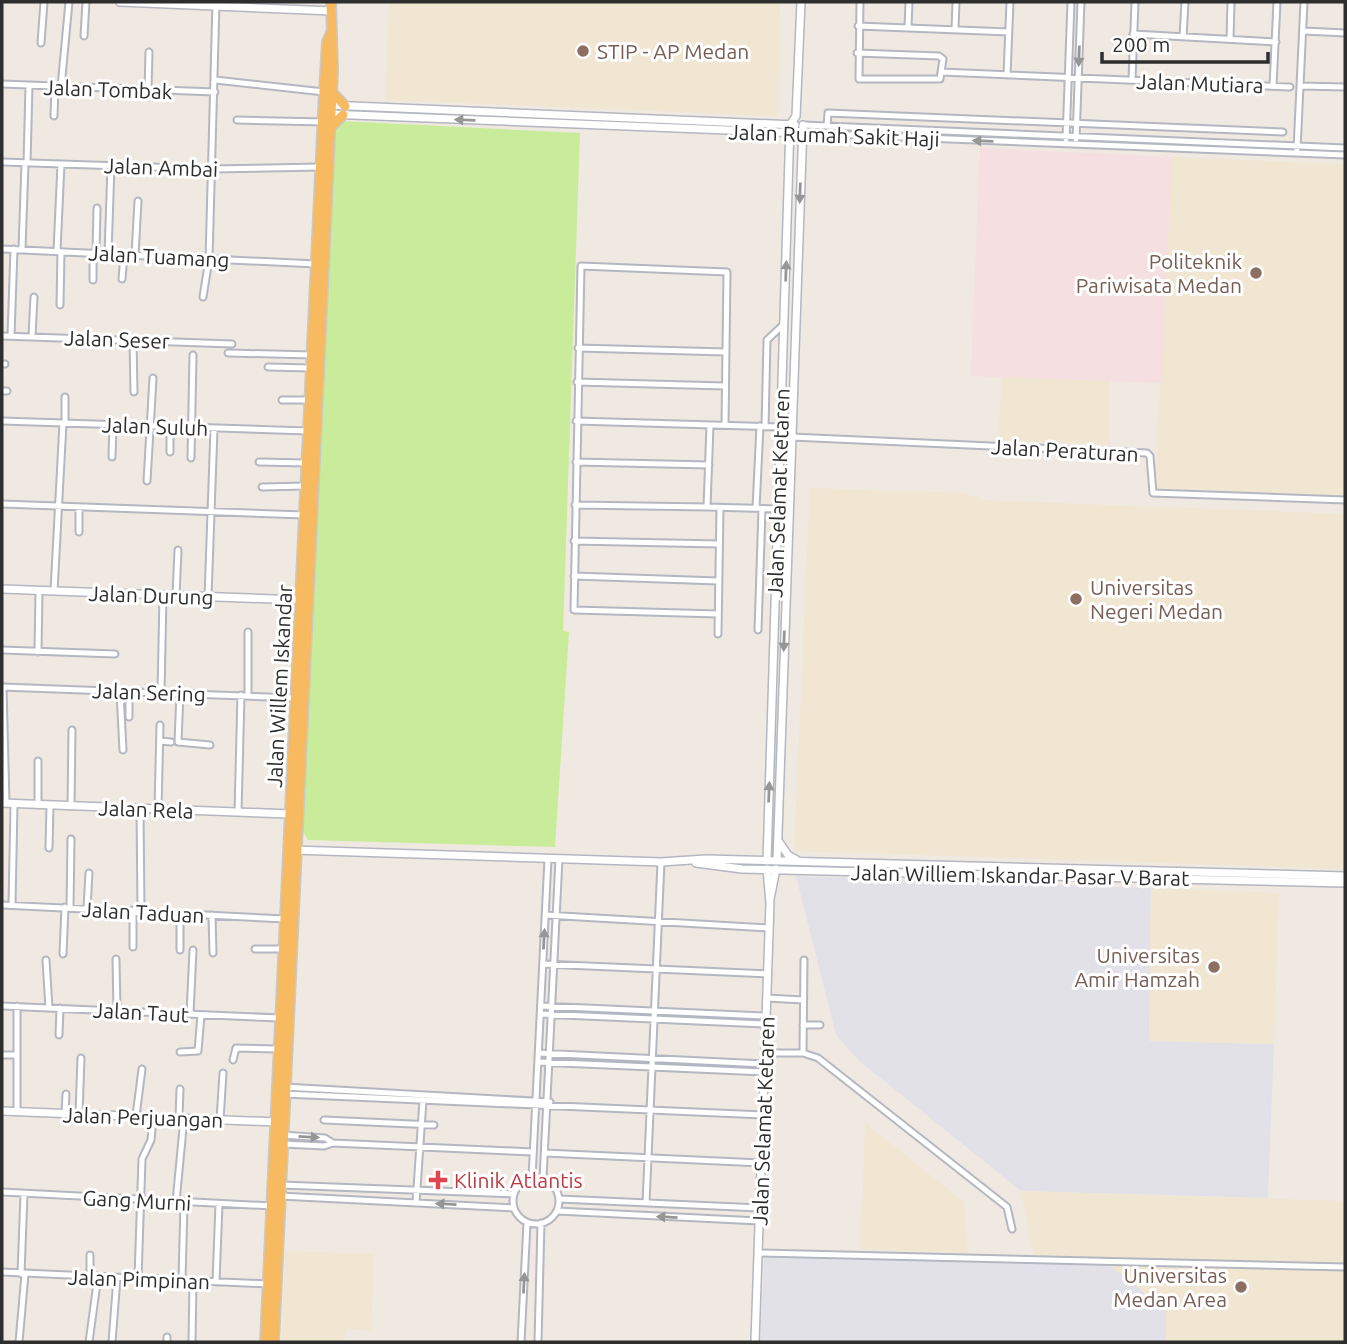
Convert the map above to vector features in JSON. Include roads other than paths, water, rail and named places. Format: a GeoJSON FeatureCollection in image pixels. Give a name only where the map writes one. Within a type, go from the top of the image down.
{"type":"FeatureCollection","features":[{"type":"Feature","properties":{"kind":"highway","name":"Jalan Willem Iskandar"},"geometry":{"type":"LineString","coordinates":[[274,1342],[272,1206],[280,1122],[327,116],[327,42],[331,33],[332,6]]}},
{"type":"Feature","properties":{"kind":"highway"},"geometry":{"type":"LineString","coordinates":[[327,116],[344,110],[328,92]]}},
{"type":"Feature","properties":{"kind":"highway","name":"Jalan Willem Iskandar"},"geometry":{"type":"LineString","coordinates":[[281,1090],[280,1018],[285,919],[293,850],[290,814],[295,698],[303,621],[300,600],[320,167],[327,116]]}},
{"type":"Feature","properties":{"kind":"highway","name":"Jalan Willem Iskandar"},"geometry":{"type":"LineString","coordinates":[[265,1342],[281,1196],[283,1140],[280,1122]]}},
{"type":"Feature","properties":{"kind":"street"},"geometry":{"type":"LineString","coordinates":[[41,43],[44,2]]}},
{"type":"Feature","properties":{"kind":"street"},"geometry":{"type":"LineString","coordinates":[[54,116],[69,2]]}},
{"type":"Feature","properties":{"kind":"street"},"geometry":{"type":"LineString","coordinates":[[84,36],[86,2]]}},
{"type":"Feature","properties":{"kind":"street"},"geometry":{"type":"LineString","coordinates":[[120,2],[332,6]]}},
{"type":"Feature","properties":{"kind":"street"},"geometry":{"type":"LineString","coordinates":[[790,129],[796,116],[801,2]]}},
{"type":"Feature","properties":{"kind":"street"},"geometry":{"type":"LineString","coordinates":[[860,2],[857,53],[939,56],[943,59],[942,72]]}},
{"type":"Feature","properties":{"kind":"street"},"geometry":{"type":"LineString","coordinates":[[908,27],[909,2]]}},
{"type":"Feature","properties":{"kind":"street"},"geometry":{"type":"LineString","coordinates":[[955,29],[956,2]]}},
{"type":"Feature","properties":{"kind":"street"},"geometry":{"type":"LineString","coordinates":[[1007,75],[1010,2]]}},
{"type":"Feature","properties":{"kind":"street"},"geometry":{"type":"LineString","coordinates":[[1066,144],[1071,2]]}},
{"type":"Feature","properties":{"kind":"street"},"geometry":{"type":"LineString","coordinates":[[1075,144],[1081,2]]}},
{"type":"Feature","properties":{"kind":"street"},"geometry":{"type":"LineString","coordinates":[[1132,80],[1135,2]]}},
{"type":"Feature","properties":{"kind":"street"},"geometry":{"type":"LineString","coordinates":[[1183,37],[1185,2]]}},
{"type":"Feature","properties":{"kind":"street"},"geometry":{"type":"LineString","coordinates":[[1230,39],[1231,2]]}},
{"type":"Feature","properties":{"kind":"street"},"geometry":{"type":"LineString","coordinates":[[1273,86],[1277,2]]}},
{"type":"Feature","properties":{"kind":"street"},"geometry":{"type":"LineString","coordinates":[[1297,153],[1304,2]]}},
{"type":"Feature","properties":{"kind":"street"},"geometry":{"type":"LineString","coordinates":[[203,297],[209,259],[217,4]]}},
{"type":"Feature","properties":{"kind":"street"},"geometry":{"type":"LineString","coordinates":[[859,26],[1009,32]]}},
{"type":"Feature","properties":{"kind":"street"},"geometry":{"type":"LineString","coordinates":[[1304,31],[1345,33]]}},
{"type":"Feature","properties":{"kind":"street"},"geometry":{"type":"LineString","coordinates":[[1133,34],[1276,41]]}},
{"type":"Feature","properties":{"kind":"street"},"geometry":{"type":"LineString","coordinates":[[148,90],[149,52]]}},
{"type":"Feature","properties":{"kind":"street","name":"Jalan Mutiara"},"geometry":{"type":"LineString","coordinates":[[857,53],[857,77],[861,80],[937,81],[942,72],[1290,87]]}},
{"type":"Feature","properties":{"kind":"street"},"geometry":{"type":"LineString","coordinates":[[215,80],[328,92]]}},
{"type":"Feature","properties":{"kind":"street","name":"Jalan Tombak"},"geometry":{"type":"LineString","coordinates":[[2,85],[215,92]]}},
{"type":"Feature","properties":{"kind":"street"},"geometry":{"type":"LineString","coordinates":[[22,249],[29,86]]}},
{"type":"Feature","properties":{"kind":"street"},"geometry":{"type":"LineString","coordinates":[[1301,86],[1345,87]]}},
{"type":"Feature","properties":{"kind":"street","name":"Jalan Rumah Sakit Haji"},"geometry":{"type":"LineString","coordinates":[[327,116],[344,110],[1345,155]]}},
{"type":"Feature","properties":{"kind":"street"},"geometry":{"type":"LineString","coordinates":[[827,126],[828,113],[1283,132]]}},
{"type":"Feature","properties":{"kind":"street"},"geometry":{"type":"LineString","coordinates":[[237,120],[327,116]]}},
{"type":"Feature","properties":{"kind":"street"},"geometry":{"type":"LineString","coordinates":[[796,116],[803,129]]}},
{"type":"Feature","properties":{"kind":"street","name":"Jalan Rumah Sakit Haji"},"geometry":{"type":"LineString","coordinates":[[803,129],[827,126],[1345,148]]}},
{"type":"Feature","properties":{"kind":"street","name":"Jalan Selamat Ketaren"},"geometry":{"type":"LineString","coordinates":[[755,1342],[768,974],[770,899],[767,865],[790,129]]}},
{"type":"Feature","properties":{"kind":"street","name":"Jalan Selamat Ketaren"},"geometry":{"type":"LineString","coordinates":[[770,899],[778,838],[803,129]]}},
{"type":"Feature","properties":{"kind":"street","name":"Jalan Ambai"},"geometry":{"type":"LineString","coordinates":[[2,162],[211,169],[320,167]]}},
{"type":"Feature","properties":{"kind":"street"},"geometry":{"type":"LineString","coordinates":[[60,305],[61,164]]}},
{"type":"Feature","properties":{"kind":"street"},"geometry":{"type":"LineString","coordinates":[[108,254],[111,166]]}},
{"type":"Feature","properties":{"kind":"street"},"geometry":{"type":"LineString","coordinates":[[135,255],[138,201]]}},
{"type":"Feature","properties":{"kind":"street"},"geometry":{"type":"LineString","coordinates":[[93,280],[97,208]]}},
{"type":"Feature","properties":{"kind":"street","name":"Jalan Tuamang"},"geometry":{"type":"LineString","coordinates":[[2,248],[316,264]]}},
{"type":"Feature","properties":{"kind":"street"},"geometry":{"type":"LineString","coordinates":[[11,336],[14,249]]}},
{"type":"Feature","properties":{"kind":"street"},"geometry":{"type":"LineString","coordinates":[[122,279],[124,255]]}},
{"type":"Feature","properties":{"kind":"street"},"geometry":{"type":"LineString","coordinates":[[718,614],[577,611],[573,608],[582,266],[726,271],[725,425]]}},
{"type":"Feature","properties":{"kind":"street"},"geometry":{"type":"LineString","coordinates":[[785,295],[797,296]]}},
{"type":"Feature","properties":{"kind":"street"},"geometry":{"type":"LineString","coordinates":[[32,336],[34,297]]}},
{"type":"Feature","properties":{"kind":"street"},"geometry":{"type":"LineString","coordinates":[[758,630],[759,509],[767,340],[784,324]]}},
{"type":"Feature","properties":{"kind":"street","name":"Jalan Seser"},"geometry":{"type":"LineString","coordinates":[[2,335],[232,344]]}},
{"type":"Feature","properties":{"kind":"street"},"geometry":{"type":"LineString","coordinates":[[132,339],[134,392]]}},
{"type":"Feature","properties":{"kind":"street"},"geometry":{"type":"LineString","coordinates":[[578,348],[726,352]]}},
{"type":"Feature","properties":{"kind":"street"},"geometry":{"type":"LineString","coordinates":[[228,352],[312,355]]}},
{"type":"Feature","properties":{"kind":"street"},"geometry":{"type":"LineString","coordinates":[[191,458],[193,355]]}},
{"type":"Feature","properties":{"kind":"street"},"geometry":{"type":"LineString","coordinates":[[766,359],[782,359]]}},
{"type":"Feature","properties":{"kind":"street"},"geometry":{"type":"LineString","coordinates":[[268,368],[311,368]]}},
{"type":"Feature","properties":{"kind":"street"},"geometry":{"type":"LineString","coordinates":[[147,481],[153,378]]}},
{"type":"Feature","properties":{"kind":"street"},"geometry":{"type":"LineString","coordinates":[[577,382],[725,386]]}},
{"type":"Feature","properties":{"kind":"street"},"geometry":{"type":"LineString","coordinates":[[54,591],[65,397]]}},
{"type":"Feature","properties":{"kind":"street"},"geometry":{"type":"LineString","coordinates":[[282,400],[309,400]]}},
{"type":"Feature","properties":{"kind":"street","name":"Jalan Suluh"},"geometry":{"type":"LineString","coordinates":[[2,421],[308,431]]}},
{"type":"Feature","properties":{"kind":"street"},"geometry":{"type":"LineString","coordinates":[[576,421],[780,427]]}},
{"type":"Feature","properties":{"kind":"street"},"geometry":{"type":"LineString","coordinates":[[112,457],[113,424]]}},
{"type":"Feature","properties":{"kind":"street"},"geometry":{"type":"LineString","coordinates":[[707,508],[710,425]]}},
{"type":"Feature","properties":{"kind":"street"},"geometry":{"type":"LineString","coordinates":[[170,426],[170,452]]}},
{"type":"Feature","properties":{"kind":"street"},"geometry":{"type":"LineString","coordinates":[[208,597],[214,429]]}},
{"type":"Feature","properties":{"kind":"street","name":"Jalan Peraturan"},"geometry":{"type":"LineString","coordinates":[[792,437],[1147,453],[1150,456],[1153,493],[1345,500]]}},
{"type":"Feature","properties":{"kind":"street"},"geometry":{"type":"LineString","coordinates":[[259,462],[307,463]]}},
{"type":"Feature","properties":{"kind":"street"},"geometry":{"type":"LineString","coordinates":[[576,462],[709,465]]}},
{"type":"Feature","properties":{"kind":"street"},"geometry":{"type":"LineString","coordinates":[[262,486],[306,486]]}},
{"type":"Feature","properties":{"kind":"street"},"geometry":{"type":"LineString","coordinates":[[2,504],[304,515]]}},
{"type":"Feature","properties":{"kind":"street"},"geometry":{"type":"LineString","coordinates":[[575,505],[778,509]]}},
{"type":"Feature","properties":{"kind":"street"},"geometry":{"type":"LineString","coordinates":[[79,508],[79,532]]}},
{"type":"Feature","properties":{"kind":"street"},"geometry":{"type":"LineString","coordinates":[[718,634],[720,508]]}},
{"type":"Feature","properties":{"kind":"street"},"geometry":{"type":"LineString","coordinates":[[574,541],[719,544]]}},
{"type":"Feature","properties":{"kind":"street"},"geometry":{"type":"LineString","coordinates":[[176,596],[178,550]]}},
{"type":"Feature","properties":{"kind":"street"},"geometry":{"type":"LineString","coordinates":[[574,576],[719,581]]}},
{"type":"Feature","properties":{"kind":"street"},"geometry":{"type":"LineString","coordinates":[[775,588],[786,589]]}},
{"type":"Feature","properties":{"kind":"street","name":"Jalan Durung"},"geometry":{"type":"LineString","coordinates":[[2,589],[300,600]]}},
{"type":"Feature","properties":{"kind":"street"},"geometry":{"type":"LineString","coordinates":[[38,652],[39,591]]}},
{"type":"Feature","properties":{"kind":"street"},"geometry":{"type":"LineString","coordinates":[[161,692],[163,596]]}},
{"type":"Feature","properties":{"kind":"street"},"geometry":{"type":"LineString","coordinates":[[758,618],[775,619]]}},
{"type":"Feature","properties":{"kind":"street"},"geometry":{"type":"LineString","coordinates":[[238,812],[248,632]]}},
{"type":"Feature","properties":{"kind":"street"},"geometry":{"type":"LineString","coordinates":[[2,650],[115,654]]}},
{"type":"Feature","properties":{"kind":"street"},"geometry":{"type":"LineString","coordinates":[[2,687],[3,757],[12,905]]}},
{"type":"Feature","properties":{"kind":"street","name":"Jalan Sering"},"geometry":{"type":"LineString","coordinates":[[2,687],[295,698]]}},
{"type":"Feature","properties":{"kind":"street"},"geometry":{"type":"LineString","coordinates":[[120,692],[123,750]]}},
{"type":"Feature","properties":{"kind":"street"},"geometry":{"type":"LineString","coordinates":[[129,692],[129,717]]}},
{"type":"Feature","properties":{"kind":"street"},"geometry":{"type":"LineString","coordinates":[[180,693],[178,742],[210,744]]}},
{"type":"Feature","properties":{"kind":"street"},"geometry":{"type":"LineString","coordinates":[[158,809],[160,726]]}},
{"type":"Feature","properties":{"kind":"street"},"geometry":{"type":"LineString","coordinates":[[71,806],[72,730]]}},
{"type":"Feature","properties":{"kind":"street"},"geometry":{"type":"LineString","coordinates":[[160,741],[172,742]]}},
{"type":"Feature","properties":{"kind":"street"},"geometry":{"type":"LineString","coordinates":[[770,760],[780,760]]}},
{"type":"Feature","properties":{"kind":"street"},"geometry":{"type":"LineString","coordinates":[[38,761],[38,805]]}},
{"type":"Feature","properties":{"kind":"street","name":"Jalan Rela"},"geometry":{"type":"LineString","coordinates":[[7,803],[290,814]]}},
{"type":"Feature","properties":{"kind":"street"},"geometry":{"type":"LineString","coordinates":[[49,848],[50,805]]}},
{"type":"Feature","properties":{"kind":"street"},"geometry":{"type":"LineString","coordinates":[[140,808],[141,910]]}},
{"type":"Feature","properties":{"kind":"street"},"geometry":{"type":"LineString","coordinates":[[778,838],[783,850],[800,862]]}},
{"type":"Feature","properties":{"kind":"street"},"geometry":{"type":"LineString","coordinates":[[63,954],[71,839]]}},
{"type":"Feature","properties":{"kind":"street","name":"Jalan Williem Iskandar Pasar V Barat"},"geometry":{"type":"LineString","coordinates":[[293,850],[695,862],[706,866],[776,865],[1327,879],[1345,876]]}},
{"type":"Feature","properties":{"kind":"street"},"geometry":{"type":"LineString","coordinates":[[532,1178],[548,859]]}},
{"type":"Feature","properties":{"kind":"street"},"geometry":{"type":"LineString","coordinates":[[543,1179],[559,859]]}},
{"type":"Feature","properties":{"kind":"street"},"geometry":{"type":"LineString","coordinates":[[646,1203],[661,862]]}},
{"type":"Feature","properties":{"kind":"street","name":"Jalan Williem Iskandar Pasar V Barat"},"geometry":{"type":"LineString","coordinates":[[776,865],[800,862],[919,869]]}},
{"type":"Feature","properties":{"kind":"street"},"geometry":{"type":"LineString","coordinates":[[87,908],[89,873]]}},
{"type":"Feature","properties":{"kind":"street","name":"Jalan Williem Iskandar Pasar V Barat"},"geometry":{"type":"LineString","coordinates":[[1327,879],[1345,883]]}},
{"type":"Feature","properties":{"kind":"street","name":"Jalan Taduan"},"geometry":{"type":"LineString","coordinates":[[2,905],[285,919]]}},
{"type":"Feature","properties":{"kind":"street"},"geometry":{"type":"LineString","coordinates":[[133,910],[133,947]]}},
{"type":"Feature","properties":{"kind":"street"},"geometry":{"type":"LineString","coordinates":[[180,913],[180,950]]}},
{"type":"Feature","properties":{"kind":"street"},"geometry":{"type":"LineString","coordinates":[[212,915],[213,953]]}},
{"type":"Feature","properties":{"kind":"street"},"geometry":{"type":"LineString","coordinates":[[545,915],[769,928]]}},
{"type":"Feature","properties":{"kind":"street"},"geometry":{"type":"LineString","coordinates":[[255,949],[284,949]]}},
{"type":"Feature","properties":{"kind":"street"},"geometry":{"type":"LineString","coordinates":[[191,1014],[193,950]]}},
{"type":"Feature","properties":{"kind":"street"},"geometry":{"type":"LineString","coordinates":[[116,959],[117,1011]]}},
{"type":"Feature","properties":{"kind":"street"},"geometry":{"type":"LineString","coordinates":[[46,960],[49,1008]]}},
{"type":"Feature","properties":{"kind":"street"},"geometry":{"type":"LineString","coordinates":[[803,1053],[804,960]]}},
{"type":"Feature","properties":{"kind":"street"},"geometry":{"type":"LineString","coordinates":[[543,964],[768,974]]}},
{"type":"Feature","properties":{"kind":"street"},"geometry":{"type":"LineString","coordinates":[[767,998],[803,1000]]}},
{"type":"Feature","properties":{"kind":"street","name":"Jalan Taut"},"geometry":{"type":"LineString","coordinates":[[2,1006],[280,1018]]}},
{"type":"Feature","properties":{"kind":"street"},"geometry":{"type":"LineString","coordinates":[[17,1006],[17,1112]]}},
{"type":"Feature","properties":{"kind":"street"},"geometry":{"type":"LineString","coordinates":[[541,1006],[766,1020]]}},
{"type":"Feature","properties":{"kind":"street"},"geometry":{"type":"LineString","coordinates":[[59,1035],[60,1008]]}},
{"type":"Feature","properties":{"kind":"street"},"geometry":{"type":"LineString","coordinates":[[540,1014],[766,1020]]}},
{"type":"Feature","properties":{"kind":"street"},"geometry":{"type":"LineString","coordinates":[[180,1052],[199,1050],[201,1015]]}},
{"type":"Feature","properties":{"kind":"street"},"geometry":{"type":"LineString","coordinates":[[803,1025],[820,1025]]}},
{"type":"Feature","properties":{"kind":"street"},"geometry":{"type":"LineString","coordinates":[[233,1060],[236,1048],[279,1049]]}},
{"type":"Feature","properties":{"kind":"street"},"geometry":{"type":"LineString","coordinates":[[765,1053],[803,1053],[818,1058],[1007,1207],[1012,1229]]}},
{"type":"Feature","properties":{"kind":"street"},"geometry":{"type":"LineString","coordinates":[[538,1054],[731,1062],[764,1068]]}},
{"type":"Feature","properties":{"kind":"street"},"geometry":{"type":"LineString","coordinates":[[2,1055],[18,1055]]}},
{"type":"Feature","properties":{"kind":"street"},"geometry":{"type":"LineString","coordinates":[[575,1055],[575,1063]]}},
{"type":"Feature","properties":{"kind":"street"},"geometry":{"type":"LineString","coordinates":[[595,1064],[596,1056]]}},
{"type":"Feature","properties":{"kind":"street"},"geometry":{"type":"LineString","coordinates":[[612,1057],[612,1065]]}},
{"type":"Feature","properties":{"kind":"street"},"geometry":{"type":"LineString","coordinates":[[627,1057],[627,1066]]}},
{"type":"Feature","properties":{"kind":"street"},"geometry":{"type":"LineString","coordinates":[[79,1114],[81,1058]]}},
{"type":"Feature","properties":{"kind":"street"},"geometry":{"type":"LineString","coordinates":[[679,1068],[680,1060]]}},
{"type":"Feature","properties":{"kind":"street"},"geometry":{"type":"LineString","coordinates":[[695,1060],[695,1069]]}},
{"type":"Feature","properties":{"kind":"street"},"geometry":{"type":"LineString","coordinates":[[711,1069],[712,1061]]}},
{"type":"Feature","properties":{"kind":"street"},"geometry":{"type":"LineString","coordinates":[[538,1062],[731,1070],[764,1068]]}},
{"type":"Feature","properties":{"kind":"street"},"geometry":{"type":"LineString","coordinates":[[731,1062],[731,1070]]}},
{"type":"Feature","properties":{"kind":"street"},"geometry":{"type":"LineString","coordinates":[[136,1116],[142,1069]]}},
{"type":"Feature","properties":{"kind":"street"},"geometry":{"type":"LineString","coordinates":[[220,1120],[223,1073]]}},
{"type":"Feature","properties":{"kind":"street"},"geometry":{"type":"LineString","coordinates":[[176,1202],[180,1089]]}},
{"type":"Feature","properties":{"kind":"street"},"geometry":{"type":"LineString","coordinates":[[281,1090],[763,1115]]}},
{"type":"Feature","properties":{"kind":"street"},"geometry":{"type":"LineString","coordinates":[[330,1092],[423,1100],[536,1102]]}},
{"type":"Feature","properties":{"kind":"street"},"geometry":{"type":"LineString","coordinates":[[65,1114],[66,1094]]}},
{"type":"Feature","properties":{"kind":"street"},"geometry":{"type":"LineString","coordinates":[[416,1203],[423,1100]]}},
{"type":"Feature","properties":{"kind":"street","name":"Jalan Perjuangan"},"geometry":{"type":"LineString","coordinates":[[2,1111],[280,1122]]}},
{"type":"Feature","properties":{"kind":"street"},"geometry":{"type":"LineString","coordinates":[[138,1278],[142,1159],[151,1140],[153,1117]]}},
{"type":"Feature","properties":{"kind":"street"},"geometry":{"type":"LineString","coordinates":[[324,1121],[434,1125]]}},
{"type":"Feature","properties":{"kind":"street"},"geometry":{"type":"LineString","coordinates":[[283,1140],[325,1138],[333,1143],[533,1152]]}},
{"type":"Feature","properties":{"kind":"street"},"geometry":{"type":"LineString","coordinates":[[545,1153],[761,1164]]}},
{"type":"Feature","properties":{"kind":"street"},"geometry":{"type":"LineString","coordinates":[[521,1342],[527,1223],[514,1208],[514,1194],[520,1184],[532,1178],[543,1179],[554,1186],[559,1199],[557,1211]]}},
{"type":"Feature","properties":{"kind":"street"},"geometry":{"type":"LineString","coordinates":[[281,1185],[514,1194]]}},
{"type":"Feature","properties":{"kind":"street"},"geometry":{"type":"LineString","coordinates":[[364,1200],[365,1188]]}},
{"type":"Feature","properties":{"kind":"street","name":"Gang Murni"},"geometry":{"type":"LineString","coordinates":[[2,1192],[272,1206]]}},
{"type":"Feature","properties":{"kind":"street"},"geometry":{"type":"LineString","coordinates":[[19,1342],[24,1194]]}},
{"type":"Feature","properties":{"kind":"street"},"geometry":{"type":"LineString","coordinates":[[281,1196],[514,1208]]}},
{"type":"Feature","properties":{"kind":"street"},"geometry":{"type":"LineString","coordinates":[[559,1199],[760,1208]]}},
{"type":"Feature","properties":{"kind":"street"},"geometry":{"type":"LineString","coordinates":[[182,1280],[184,1203]]}},
{"type":"Feature","properties":{"kind":"street"},"geometry":{"type":"LineString","coordinates":[[216,1282],[219,1204]]}},
{"type":"Feature","properties":{"kind":"street"},"geometry":{"type":"LineString","coordinates":[[527,1223],[541,1223],[557,1211],[759,1222]]}},
{"type":"Feature","properties":{"kind":"street"},"geometry":{"type":"LineString","coordinates":[[538,1342],[541,1223]]}},
{"type":"Feature","properties":{"kind":"street"},"geometry":{"type":"LineString","coordinates":[[758,1253],[1345,1267]]}},
{"type":"Feature","properties":{"kind":"street"},"geometry":{"type":"LineString","coordinates":[[90,1255],[90,1276]]}},
{"type":"Feature","properties":{"kind":"street","name":"Jalan Pimpinan"},"geometry":{"type":"LineString","coordinates":[[2,1272],[272,1285]]}},
{"type":"Feature","properties":{"kind":"street"},"geometry":{"type":"LineString","coordinates":[[89,1342],[98,1276]]}},
{"type":"Feature","properties":{"kind":"street"},"geometry":{"type":"LineString","coordinates":[[112,1342],[117,1278]]}},
{"type":"Feature","properties":{"kind":"street"},"geometry":{"type":"LineString","coordinates":[[192,1342],[193,1281]]}},
{"type":"Feature","properties":{"kind":"street"},"geometry":{"type":"LineString","coordinates":[[522,1310],[539,1309]]}},
{"type":"Feature","properties":{"kind":"place","name":"STIP - AP Medan"},"geometry":{"type":"Point","coordinates":[583,51]}},
{"type":"Feature","properties":{"kind":"place","name":"Politeknik Pariwisata Medan"},"geometry":{"type":"Point","coordinates":[1256,273]}},
{"type":"Feature","properties":{"kind":"place","name":"Universitas Negeri Medan"},"geometry":{"type":"Point","coordinates":[1076,599]}},
{"type":"Feature","properties":{"kind":"place","name":"Universitas Amir Hamzah"},"geometry":{"type":"Point","coordinates":[1214,967]}},
{"type":"Feature","properties":{"kind":"place","name":"Klinik Atlantis"},"geometry":{"type":"Point","coordinates":[438,1180]}},
{"type":"Feature","properties":{"kind":"place","name":"Universitas Medan Area"},"geometry":{"type":"Point","coordinates":[1241,1287]}}]}
